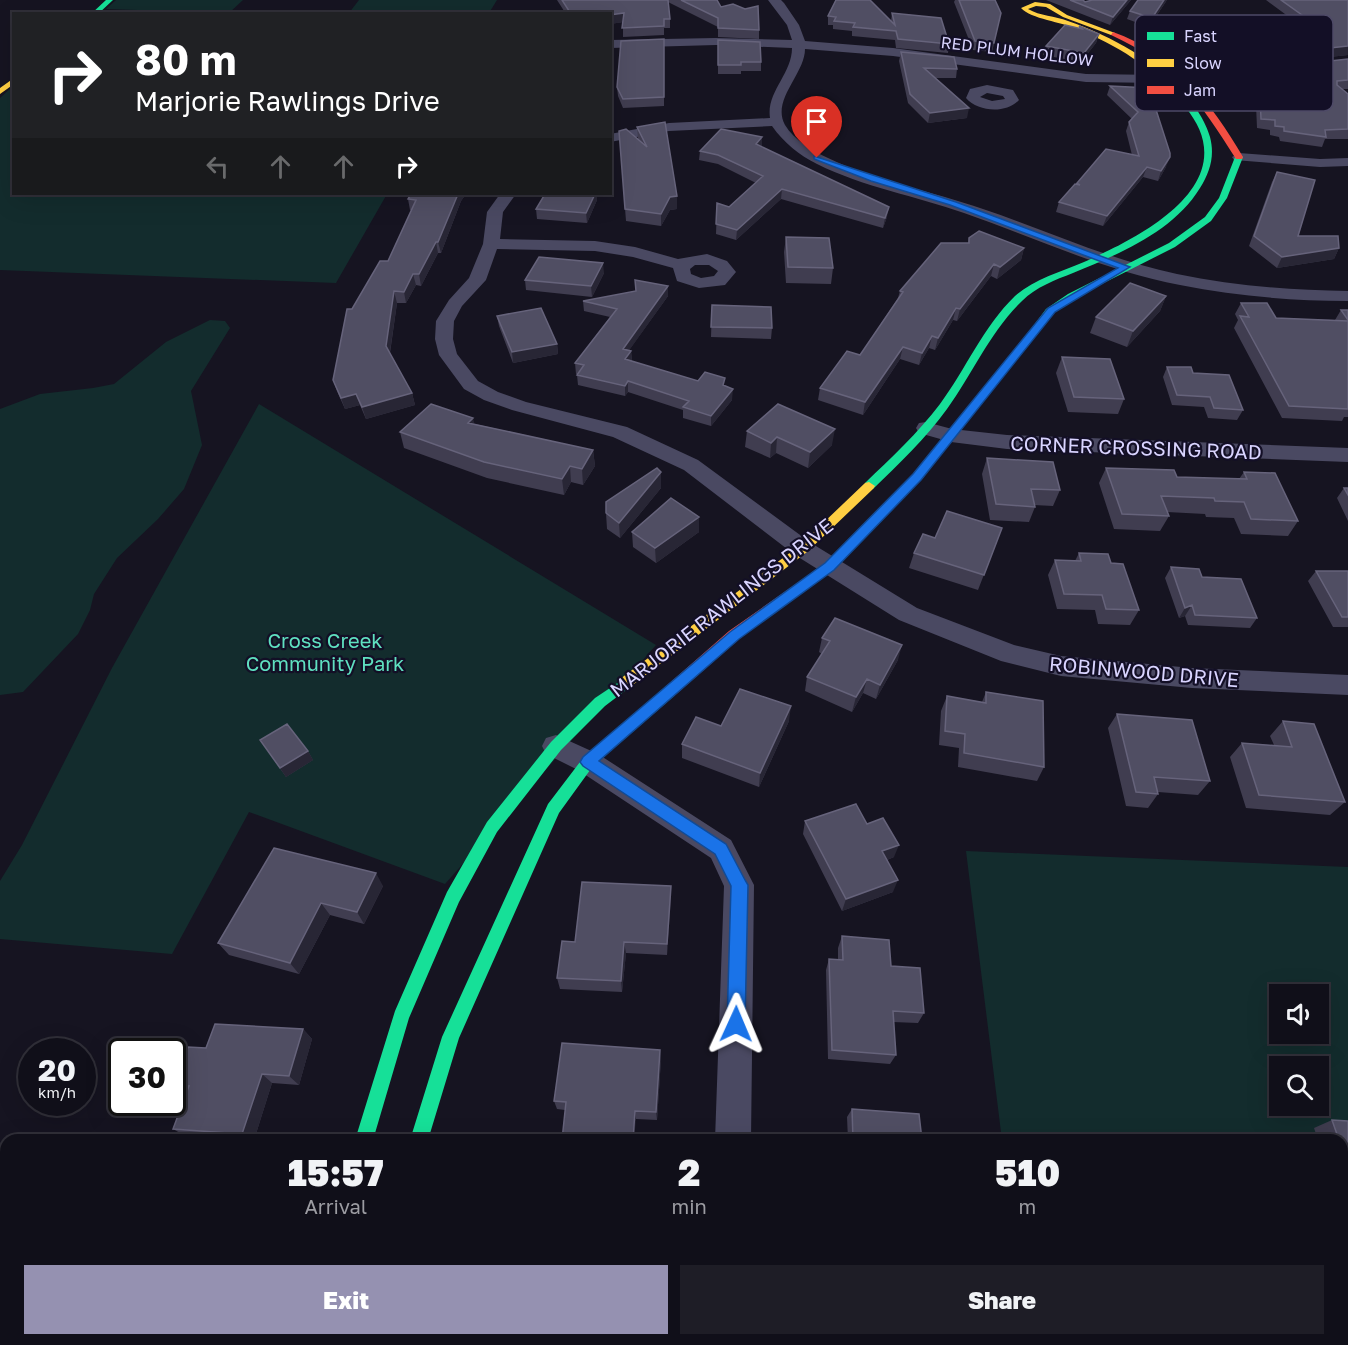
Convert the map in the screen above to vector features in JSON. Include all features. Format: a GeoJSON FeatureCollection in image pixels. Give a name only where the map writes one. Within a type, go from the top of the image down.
{"type":"FeatureCollection","features":[{"type":"Feature","properties":{"kind":"street"},"geometry":{"type":"LineString","coordinates":[[96,12],[110,0]]}},
{"type":"Feature","properties":{"kind":"street"},"geometry":{"type":"LineString","coordinates":[[774,0],[786,14],[797,33],[800,45],[793,72],[778,99],[777,122],[793,142],[817,158],[840,168],[953,204],[1126,267],[1250,292],[1296,296],[1348,296]]}},
{"type":"Feature","properties":{"kind":"street","name":"MARJORIE RAWLINGS DRIVE"},"geometry":{"type":"LineString","coordinates":[[1135,44],[1100,28],[1064,16],[1053,7],[1034,4],[1024,8],[1028,13],[1061,20],[1127,48],[1135,54]]}},
{"type":"Feature","properties":{"kind":"street","name":"RED PLUM HOLLOW"},"geometry":{"type":"LineString","coordinates":[[612,44],[671,41],[800,45],[923,56],[1061,76],[1135,78]]}},
{"type":"Feature","properties":{"kind":"street"},"geometry":{"type":"LineString","coordinates":[[997,90],[1008,69]]}},
{"type":"Feature","properties":{"kind":"street"},"geometry":{"type":"LineString","coordinates":[[0,92],[12,82]]}},
{"type":"Feature","properties":{"kind":"street","name":"MARJORIE RAWLINGS DRIVE"},"geometry":{"type":"LineString","coordinates":[[366,1134],[401,1017],[453,897],[492,827],[556,746],[600,702],[803,549],[884,472],[926,428],[943,406],[988,335],[1019,298],[1041,283],[1135,242],[1181,209],[1204,176],[1210,153],[1206,134],[1192,111]]}},
{"type":"Feature","properties":{"kind":"street","name":"MARJORIE RAWLINGS DRIVE"},"geometry":{"type":"LineString","coordinates":[[421,1134],[451,1037],[553,809],[588,762],[734,635],[830,567],[917,477],[1052,310],[1126,267],[1158,254],[1209,218],[1229,187],[1239,157],[1212,111]]}},
{"type":"Feature","properties":{"kind":"street"},"geometry":{"type":"LineString","coordinates":[[612,138],[669,127],[777,122]]}},
{"type":"Feature","properties":{"kind":"street"},"geometry":{"type":"LineString","coordinates":[[1239,157],[1320,163],[1348,162]]}},
{"type":"Feature","properties":{"kind":"street","name":"ROBINWOOD DRIVE"},"geometry":{"type":"LineString","coordinates":[[507,195],[495,212],[491,244],[477,280],[445,321],[444,339],[448,355],[471,385],[491,396],[519,406],[621,432],[657,448],[691,465],[803,549],[908,614],[1010,654],[1061,666],[1192,678],[1348,685]]}},
{"type":"Feature","properties":{"kind":"street"},"geometry":{"type":"LineString","coordinates":[[491,244],[548,242],[589,245],[630,251],[684,264]]}},
{"type":"Feature","properties":{"kind":"street","name":"CORNER CROSSING ROAD"},"geometry":{"type":"LineString","coordinates":[[926,428],[951,435],[1007,442],[1348,455]]}},
{"type":"Feature","properties":{"kind":"street"},"geometry":{"type":"LineString","coordinates":[[556,746],[588,762],[721,849],[740,885],[733,1134]]}},
{"type":"Feature","properties":{"kind":"green space"},"geometry":{"type":"Polygon","coordinates":[[[116,0],[243,0],[230,12],[106,9],[116,0]]]}},
{"type":"Feature","properties":{"kind":"green space"},"geometry":{"type":"Polygon","coordinates":[[[359,0],[497,0],[490,12],[350,12],[359,0]]]}},
{"type":"Feature","properties":{"kind":"green space"},"geometry":{"type":"Polygon","coordinates":[[[12,87],[12,195],[386,195],[336,283],[0,270],[0,98],[12,87]]]}},
{"type":"Feature","properties":{"kind":"green space"},"geometry":{"type":"Polygon","coordinates":[[[210,320],[225,321],[230,328],[191,391],[202,445],[184,489],[158,519],[117,558],[94,594],[90,610],[78,634],[23,692],[0,695],[0,409],[40,394],[114,384],[166,342],[210,320]]]}},
{"type":"Feature","properties":{"kind":"green space","name":"Cross Creek Community Park"},"geometry":{"type":"Polygon","coordinates":[[[259,404],[656,645],[445,884],[249,812],[172,954],[0,939],[0,881],[22,845],[112,668],[259,404]]]}},
{"type":"Feature","properties":{"kind":"green space"},"geometry":{"type":"Polygon","coordinates":[[[966,851],[1348,867],[1348,1134],[1001,1134],[966,851]]]}},
{"type":"Feature","properties":{"kind":"building"},"geometry":{"type":"Polygon","coordinates":[[[562,0],[668,0],[670,19],[664,19],[664,26],[622,28],[624,13],[612,15],[612,12],[570,12],[562,0]]]}},
{"type":"Feature","properties":{"kind":"building"},"geometry":{"type":"Polygon","coordinates":[[[681,0],[717,0],[721,7],[733,4],[745,9],[758,6],[759,30],[718,28],[718,18],[681,0]]]}},
{"type":"Feature","properties":{"kind":"building"},"geometry":{"type":"Polygon","coordinates":[[[836,0],[870,0],[895,25],[892,13],[941,18],[949,44],[898,39],[896,31],[853,27],[855,23],[834,21],[836,17],[828,16],[836,0]]]}},
{"type":"Feature","properties":{"kind":"building"},"geometry":{"type":"Polygon","coordinates":[[[959,0],[995,0],[1001,13],[994,43],[975,41],[959,0]]]}},
{"type":"Feature","properties":{"kind":"building"},"geometry":{"type":"Polygon","coordinates":[[[1070,0],[1085,2],[1127,0],[1113,17],[1070,0]]]}},
{"type":"Feature","properties":{"kind":"building"},"geometry":{"type":"Polygon","coordinates":[[[1138,0],[1164,0],[1154,15],[1143,15],[1130,11],[1138,0]]]}},
{"type":"Feature","properties":{"kind":"building"},"geometry":{"type":"Polygon","coordinates":[[[1281,0],[1348,0],[1348,46],[1333,48],[1333,15],[1302,15],[1281,0]]]}},
{"type":"Feature","properties":{"kind":"building"},"geometry":{"type":"Polygon","coordinates":[[[1065,25],[1082,29],[1079,26],[1099,34],[1084,53],[1046,46],[1065,25]]]}},
{"type":"Feature","properties":{"kind":"building"},"geometry":{"type":"Polygon","coordinates":[[[664,39],[664,97],[623,99],[617,87],[621,41],[664,39]]]}},
{"type":"Feature","properties":{"kind":"building"},"geometry":{"type":"Polygon","coordinates":[[[718,40],[760,42],[761,62],[718,65],[718,40]]]}},
{"type":"Feature","properties":{"kind":"building"},"geometry":{"type":"Polygon","coordinates":[[[901,52],[954,57],[957,69],[924,68],[969,108],[930,113],[910,94],[901,52]]]}},
{"type":"Feature","properties":{"kind":"building"},"geometry":{"type":"Polygon","coordinates":[[[1348,59],[1348,80],[1337,81],[1337,85],[1348,94],[1348,129],[1325,130],[1326,137],[1284,131],[1284,127],[1275,126],[1275,120],[1261,119],[1261,111],[1333,111],[1333,61],[1348,59]]]}},
{"type":"Feature","properties":{"kind":"building"},"geometry":{"type":"Polygon","coordinates":[[[1110,86],[1135,87],[1135,109],[1110,86]]]}},
{"type":"Feature","properties":{"kind":"building"},"geometry":{"type":"Polygon","coordinates":[[[1156,111],[1170,153],[1161,171],[1147,167],[1107,216],[1059,202],[1075,184],[1080,185],[1077,183],[1106,149],[1139,156],[1129,122],[1138,112],[1156,111]]]}},
{"type":"Feature","properties":{"kind":"building"},"geometry":{"type":"Polygon","coordinates":[[[665,122],[677,196],[670,197],[661,214],[625,209],[619,131],[626,129],[647,147],[637,127],[665,122]]]}},
{"type":"Feature","properties":{"kind":"building"},"geometry":{"type":"Polygon","coordinates":[[[721,129],[762,137],[756,144],[889,207],[885,218],[782,189],[737,230],[716,224],[717,203],[729,207],[763,176],[718,155],[700,151],[721,129]]]}},
{"type":"Feature","properties":{"kind":"building"},"geometry":{"type":"Polygon","coordinates":[[[1277,172],[1315,180],[1298,236],[1338,236],[1339,248],[1282,257],[1254,236],[1277,172]]]}},
{"type":"Feature","properties":{"kind":"building"},"geometry":{"type":"Polygon","coordinates":[[[410,195],[458,195],[438,242],[419,274],[413,274],[404,292],[394,291],[386,346],[412,393],[362,407],[356,394],[341,398],[333,380],[347,309],[352,309],[380,261],[388,261],[416,200],[408,199],[410,195]]]}},
{"type":"Feature","properties":{"kind":"building"},"geometry":{"type":"Polygon","coordinates":[[[544,195],[595,195],[586,213],[536,209],[544,195]]]}},
{"type":"Feature","properties":{"kind":"building"},"geometry":{"type":"Polygon","coordinates":[[[979,231],[1024,248],[1000,267],[994,264],[960,309],[956,308],[938,338],[932,336],[922,353],[903,347],[865,402],[820,388],[847,351],[860,355],[903,292],[900,291],[941,243],[969,243],[969,238],[979,231]]]}},
{"type":"Feature","properties":{"kind":"building"},"geometry":{"type":"Polygon","coordinates":[[[786,237],[829,238],[833,268],[788,267],[786,237]]]}},
{"type":"Feature","properties":{"kind":"building"},"geometry":{"type":"Polygon","coordinates":[[[539,257],[603,263],[591,286],[525,280],[539,257]]]}},
{"type":"Feature","properties":{"kind":"building"},"geometry":{"type":"Polygon","coordinates":[[[635,280],[668,286],[623,349],[631,351],[625,359],[698,381],[705,372],[725,378],[723,385],[733,389],[711,416],[683,407],[689,401],[628,381],[625,386],[577,375],[584,365],[575,363],[617,309],[583,301],[636,291],[635,280]]]}},
{"type":"Feature","properties":{"kind":"building"},"geometry":{"type":"Polygon","coordinates":[[[1130,283],[1166,296],[1133,331],[1096,317],[1130,283]]]}},
{"type":"Feature","properties":{"kind":"building"},"geometry":{"type":"Polygon","coordinates":[[[1241,303],[1267,303],[1276,318],[1348,321],[1348,409],[1289,406],[1240,316],[1249,317],[1241,303]]]}},
{"type":"Feature","properties":{"kind":"building"},"geometry":{"type":"Polygon","coordinates":[[[712,305],[771,307],[772,328],[711,327],[712,305]]]}},
{"type":"Feature","properties":{"kind":"building"},"geometry":{"type":"Polygon","coordinates":[[[541,308],[557,344],[512,352],[497,316],[541,308]]]}},
{"type":"Feature","properties":{"kind":"building"},"geometry":{"type":"Polygon","coordinates":[[[1341,310],[1348,310],[1348,320],[1341,310]]]}},
{"type":"Feature","properties":{"kind":"building"},"geometry":{"type":"Polygon","coordinates":[[[1062,357],[1110,359],[1124,399],[1074,397],[1062,357]]]}},
{"type":"Feature","properties":{"kind":"building"},"geometry":{"type":"Polygon","coordinates":[[[1167,367],[1191,367],[1193,373],[1229,375],[1243,410],[1214,408],[1210,397],[1177,395],[1167,367]]]}},
{"type":"Feature","properties":{"kind":"building"},"geometry":{"type":"Polygon","coordinates":[[[431,404],[473,418],[468,423],[593,450],[582,469],[570,466],[562,479],[484,462],[400,432],[431,404]]]}},
{"type":"Feature","properties":{"kind":"building"},"geometry":{"type":"Polygon","coordinates":[[[778,404],[835,429],[810,452],[777,437],[771,443],[747,431],[778,404]]]}},
{"type":"Feature","properties":{"kind":"building"},"geometry":{"type":"Polygon","coordinates":[[[987,458],[1053,462],[1060,490],[1031,489],[1035,507],[996,504],[987,458]]]}},
{"type":"Feature","properties":{"kind":"building"},"geometry":{"type":"Polygon","coordinates":[[[657,468],[661,472],[619,523],[606,513],[606,502],[657,468]]]}},
{"type":"Feature","properties":{"kind":"building"},"geometry":{"type":"Polygon","coordinates":[[[1106,468],[1174,470],[1177,477],[1247,479],[1244,472],[1275,473],[1298,521],[1251,519],[1244,502],[1215,501],[1214,498],[1161,496],[1169,516],[1122,514],[1106,468]]]}},
{"type":"Feature","properties":{"kind":"building"},"geometry":{"type":"Polygon","coordinates":[[[671,498],[699,517],[655,548],[632,532],[671,498]]]}},
{"type":"Feature","properties":{"kind":"building"},"geometry":{"type":"Polygon","coordinates":[[[947,511],[1002,528],[984,575],[914,553],[923,534],[935,538],[947,511]]]}},
{"type":"Feature","properties":{"kind":"building"},"geometry":{"type":"Polygon","coordinates":[[[1079,553],[1108,554],[1111,563],[1123,564],[1139,610],[1106,609],[1102,595],[1064,594],[1055,560],[1081,561],[1079,553]]]}},
{"type":"Feature","properties":{"kind":"building"},"geometry":{"type":"Polygon","coordinates":[[[1171,567],[1199,569],[1202,577],[1241,579],[1257,618],[1195,615],[1192,605],[1185,608],[1171,567]]]}},
{"type":"Feature","properties":{"kind":"building"},"geometry":{"type":"Polygon","coordinates":[[[1316,571],[1348,571],[1348,617],[1342,617],[1316,571]]]}},
{"type":"Feature","properties":{"kind":"building"},"geometry":{"type":"Polygon","coordinates":[[[835,618],[902,645],[880,685],[867,679],[856,697],[807,677],[830,641],[822,638],[835,618]]]}},
{"type":"Feature","properties":{"kind":"building"},"geometry":{"type":"Polygon","coordinates":[[[740,689],[791,706],[760,773],[682,744],[696,717],[721,726],[740,689]]]}},
{"type":"Feature","properties":{"kind":"building"},"geometry":{"type":"Polygon","coordinates":[[[986,692],[1043,701],[1044,767],[964,753],[965,734],[945,731],[947,696],[986,703],[986,692]]]}},
{"type":"Feature","properties":{"kind":"building"},"geometry":{"type":"Polygon","coordinates":[[[1117,714],[1192,720],[1210,781],[1154,777],[1158,794],[1136,792],[1117,714]]]}},
{"type":"Feature","properties":{"kind":"building"},"geometry":{"type":"Polygon","coordinates":[[[1283,721],[1314,724],[1345,802],[1259,795],[1242,743],[1292,747],[1283,721]]]}},
{"type":"Feature","properties":{"kind":"building"},"geometry":{"type":"Polygon","coordinates":[[[287,724],[308,751],[280,768],[260,740],[287,724]]]}},
{"type":"Feature","properties":{"kind":"building"},"geometry":{"type":"Polygon","coordinates":[[[856,804],[867,824],[883,818],[899,845],[882,851],[898,880],[846,899],[805,821],[856,804]]]}},
{"type":"Feature","properties":{"kind":"building"},"geometry":{"type":"Polygon","coordinates":[[[274,848],[376,873],[357,912],[321,903],[290,963],[218,943],[274,848]]]}},
{"type":"Feature","properties":{"kind":"building"},"geometry":{"type":"Polygon","coordinates":[[[582,882],[671,886],[667,944],[624,942],[621,981],[557,978],[562,941],[575,942],[582,882]]]}},
{"type":"Feature","properties":{"kind":"building"},"geometry":{"type":"Polygon","coordinates":[[[842,936],[889,940],[891,966],[920,968],[924,1013],[893,1011],[896,1055],[832,1050],[829,959],[843,960],[842,936]]]}},
{"type":"Feature","properties":{"kind":"building"},"geometry":{"type":"Polygon","coordinates":[[[215,1024],[303,1029],[289,1076],[262,1074],[242,1134],[173,1129],[178,1116],[186,1116],[186,1094],[189,1086],[186,1086],[188,1047],[206,1048],[215,1024]]]}},
{"type":"Feature","properties":{"kind":"building"},"geometry":{"type":"Polygon","coordinates":[[[562,1043],[660,1050],[656,1112],[635,1111],[633,1134],[563,1134],[566,1102],[554,1101],[562,1043]]]}},
{"type":"Feature","properties":{"kind":"building"},"geometry":{"type":"Polygon","coordinates":[[[852,1109],[919,1114],[921,1134],[853,1134],[852,1109]]]}},
{"type":"Feature","properties":{"kind":"building"},"geometry":{"type":"Polygon","coordinates":[[[1332,1120],[1348,1121],[1348,1134],[1337,1134],[1332,1120]]]}},
{"type":"Feature","properties":{"kind":"traffic: fast"},"geometry":{"type":"LineString","coordinates":[[96,12],[110,0]]}},
{"type":"Feature","properties":{"kind":"traffic: fast"},"geometry":{"type":"LineString","coordinates":[[869,486],[908,448],[943,407],[996,324],[1018,299],[1042,282],[1138,239],[1182,206],[1202,178],[1208,155],[1208,143],[1193,111]]}},
{"type":"Feature","properties":{"kind":"traffic: fast"},"geometry":{"type":"LineString","coordinates":[[1032,334],[1049,311],[1071,296],[1172,245],[1208,219],[1223,198],[1239,157]]}},
{"type":"Feature","properties":{"kind":"traffic: fast"},"geometry":{"type":"LineString","coordinates":[[366,1134],[401,1017],[453,897],[492,827],[556,746],[600,702],[625,683]]}},
{"type":"Feature","properties":{"kind":"traffic: fast"},"geometry":{"type":"LineString","coordinates":[[421,1134],[451,1037],[553,809],[588,762],[669,692]]}},
{"type":"Feature","properties":{"kind":"traffic: slow"},"geometry":{"type":"LineString","coordinates":[[1113,34],[1065,16],[1048,5],[1035,4],[1024,8],[1032,14],[1058,19],[1080,28],[1135,55]]}},
{"type":"Feature","properties":{"kind":"traffic: slow"},"geometry":{"type":"LineString","coordinates":[[0,92],[12,82]]}},
{"type":"Feature","properties":{"kind":"traffic: slow"},"geometry":{"type":"LineString","coordinates":[[863,532],[917,477],[1032,334]]}},
{"type":"Feature","properties":{"kind":"traffic: slow"},"geometry":{"type":"LineString","coordinates":[[625,683],[803,549],[869,486]]}},
{"type":"Feature","properties":{"kind":"traffic: jam"},"geometry":{"type":"LineString","coordinates":[[1113,34],[1135,44]]}},
{"type":"Feature","properties":{"kind":"traffic: jam"},"geometry":{"type":"LineString","coordinates":[[1209,111],[1239,157]]}},
{"type":"Feature","properties":{"kind":"traffic: jam"},"geometry":{"type":"LineString","coordinates":[[669,692],[734,635],[830,566],[863,532]]}},
{"type":"Feature","properties":{"kind":"route"},"geometry":{"type":"LineString","coordinates":[[736,1024],[740,885],[721,849],[588,762],[734,635],[830,567],[917,477],[1052,310],[1126,267],[953,204],[874,180],[817,158]]}}]}
